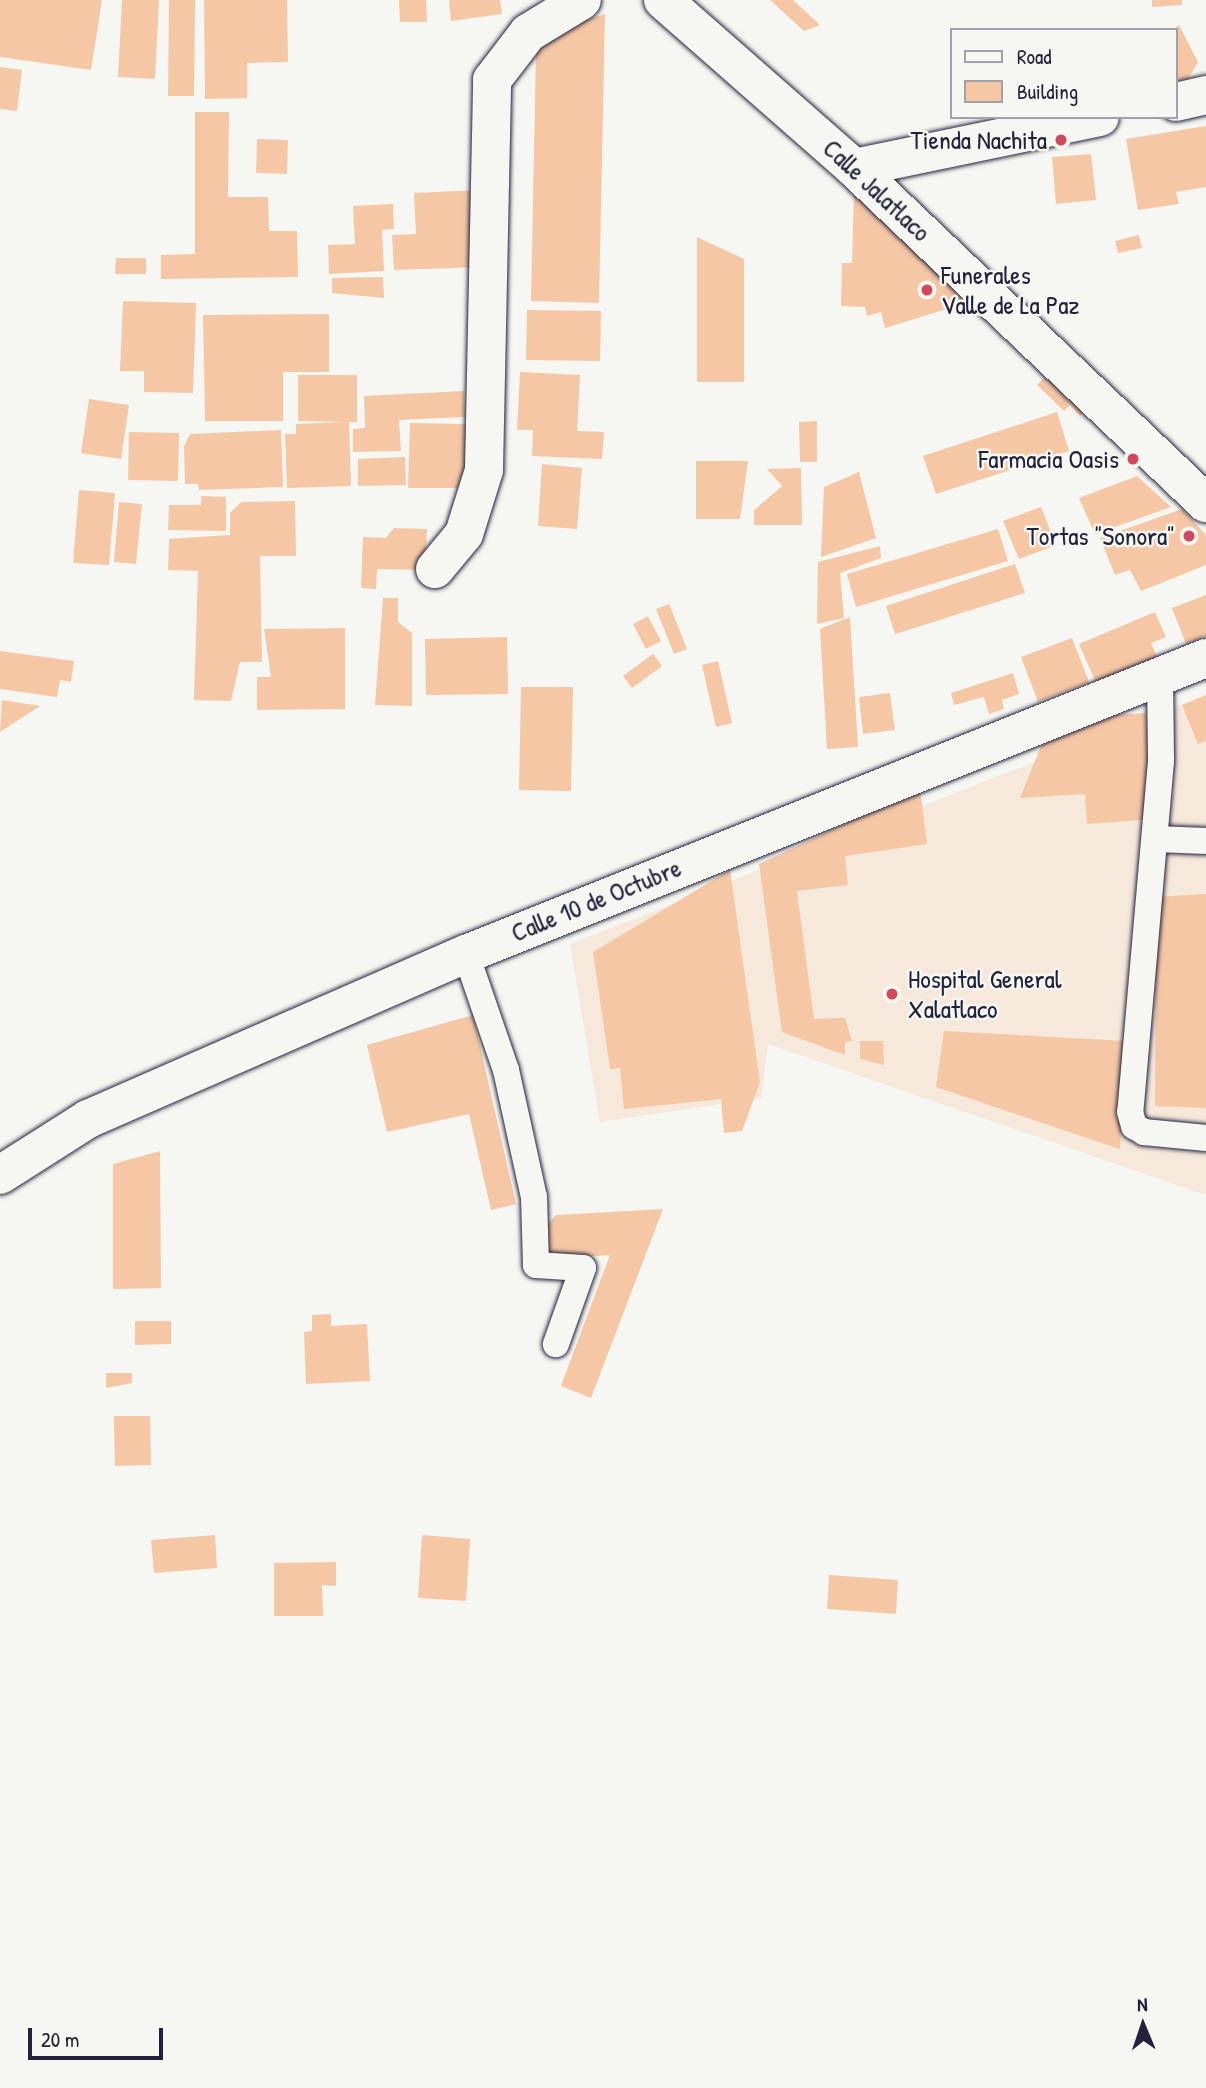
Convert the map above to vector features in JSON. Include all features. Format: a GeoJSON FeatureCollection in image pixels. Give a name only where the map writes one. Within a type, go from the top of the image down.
{"type":"FeatureCollection","features":[{"type":"Feature","properties":{"kind":"street"},"geometry":{"type":"LineString","coordinates":[[435,569],[464,534],[484,470],[492,79],[528,33],[582,0]]}},
{"type":"Feature","properties":{"kind":"street","name":"Calle Jalatlaco"},"geometry":{"type":"LineString","coordinates":[[663,0],[855,168],[1206,503]]}},
{"type":"Feature","properties":{"kind":"street"},"geometry":{"type":"LineString","coordinates":[[1178,102],[1206,95]]}},
{"type":"Feature","properties":{"kind":"street"},"geometry":{"type":"LineString","coordinates":[[855,168],[1090,119]]}},
{"type":"Feature","properties":{"kind":"street","name":"Calle 10 de Octubre"},"geometry":{"type":"LineString","coordinates":[[0,1175],[89,1119],[466,954],[1206,658]]}},
{"type":"Feature","properties":{"kind":"lane"},"geometry":{"type":"LineString","coordinates":[[1160,676],[1156,839],[1130,1112],[1134,1126],[1144,1132],[1206,1138]]}},
{"type":"Feature","properties":{"kind":"lane"},"geometry":{"type":"LineString","coordinates":[[1156,839],[1206,841]]}},
{"type":"Feature","properties":{"kind":"lane"},"geometry":{"type":"LineString","coordinates":[[466,954],[506,1070],[534,1196],[536,1265],[583,1268],[556,1344]]}},
{"type":"Feature","properties":{"kind":"shaded area","name":"Hospital General Xalatlaco"},"geometry":{"type":"Polygon","coordinates":[[[1206,695],[1206,1195],[768,1044],[761,1098],[600,1122],[570,944],[1206,695]]]}},
{"type":"Feature","properties":{"kind":"building"},"geometry":{"type":"Polygon","coordinates":[[[0,0],[102,0],[91,70],[0,57],[0,0]]]}},
{"type":"Feature","properties":{"kind":"building"},"geometry":{"type":"Polygon","coordinates":[[[122,0],[159,0],[155,79],[118,77],[122,0]]]}},
{"type":"Feature","properties":{"kind":"building"},"geometry":{"type":"Polygon","coordinates":[[[169,0],[195,0],[194,96],[168,96],[169,0]]]}},
{"type":"Feature","properties":{"kind":"building"},"geometry":{"type":"Polygon","coordinates":[[[204,0],[287,0],[288,62],[247,63],[247,98],[205,99],[204,0]]]}},
{"type":"Feature","properties":{"kind":"building"},"geometry":{"type":"Polygon","coordinates":[[[399,0],[426,0],[427,22],[400,22],[399,0]]]}},
{"type":"Feature","properties":{"kind":"building"},"geometry":{"type":"Polygon","coordinates":[[[449,0],[500,0],[502,14],[451,21],[449,0]]]}},
{"type":"Feature","properties":{"kind":"building"},"geometry":{"type":"Polygon","coordinates":[[[770,0],[793,0],[820,25],[804,31],[770,0]]]}},
{"type":"Feature","properties":{"kind":"building"},"geometry":{"type":"Polygon","coordinates":[[[1152,0],[1182,0],[1182,5],[1152,7],[1152,0]]]}},
{"type":"Feature","properties":{"kind":"building"},"geometry":{"type":"Polygon","coordinates":[[[605,14],[599,303],[531,301],[536,50],[556,29],[605,14]]]}},
{"type":"Feature","properties":{"kind":"building"},"geometry":{"type":"Polygon","coordinates":[[[1179,25],[1198,62],[1188,79],[1178,81],[1178,28],[1175,28],[1179,25]]]}},
{"type":"Feature","properties":{"kind":"building"},"geometry":{"type":"Polygon","coordinates":[[[0,67],[22,70],[17,111],[0,109],[0,67]]]}},
{"type":"Feature","properties":{"kind":"building"},"geometry":{"type":"Polygon","coordinates":[[[195,112],[229,112],[228,197],[268,197],[269,231],[297,231],[298,277],[161,279],[161,255],[195,254],[195,112]]]}},
{"type":"Feature","properties":{"kind":"building"},"geometry":{"type":"Polygon","coordinates":[[[1206,126],[1206,187],[1176,192],[1179,204],[1138,210],[1126,139],[1206,126]]]}},
{"type":"Feature","properties":{"kind":"building"},"geometry":{"type":"Polygon","coordinates":[[[257,139],[288,140],[287,174],[256,173],[257,139]]]}},
{"type":"Feature","properties":{"kind":"building"},"geometry":{"type":"Polygon","coordinates":[[[1091,154],[1096,200],[1056,204],[1052,157],[1091,154]]]}},
{"type":"Feature","properties":{"kind":"building"},"geometry":{"type":"Polygon","coordinates":[[[479,190],[481,267],[394,270],[392,235],[416,234],[414,193],[479,190]]]}},
{"type":"Feature","properties":{"kind":"building"},"geometry":{"type":"Polygon","coordinates":[[[854,193],[973,301],[885,328],[881,312],[867,316],[865,307],[841,306],[842,263],[852,263],[854,193]]]}},
{"type":"Feature","properties":{"kind":"building"},"geometry":{"type":"Polygon","coordinates":[[[393,204],[394,229],[382,230],[384,271],[329,274],[328,245],[355,244],[353,206],[393,204]]]}},
{"type":"Feature","properties":{"kind":"building"},"geometry":{"type":"Polygon","coordinates":[[[1139,235],[1142,248],[1118,253],[1115,241],[1139,235]]]}},
{"type":"Feature","properties":{"kind":"building"},"geometry":{"type":"Polygon","coordinates":[[[697,237],[744,259],[744,382],[697,382],[697,237]]]}},
{"type":"Feature","properties":{"kind":"building"},"geometry":{"type":"Polygon","coordinates":[[[116,258],[146,258],[146,274],[115,274],[116,258]]]}},
{"type":"Feature","properties":{"kind":"building"},"geometry":{"type":"Polygon","coordinates":[[[383,277],[384,298],[332,293],[332,278],[383,277]]]}},
{"type":"Feature","properties":{"kind":"building"},"geometry":{"type":"Polygon","coordinates":[[[123,301],[196,303],[193,393],[144,392],[144,371],[120,371],[123,301]]]}},
{"type":"Feature","properties":{"kind":"building"},"geometry":{"type":"Polygon","coordinates":[[[527,310],[601,311],[600,361],[526,360],[527,310]]]}},
{"type":"Feature","properties":{"kind":"building"},"geometry":{"type":"Polygon","coordinates":[[[329,314],[329,372],[283,372],[283,421],[205,421],[203,315],[329,314]]]}},
{"type":"Feature","properties":{"kind":"building"},"geometry":{"type":"Polygon","coordinates":[[[1054,368],[1091,405],[1080,416],[1070,405],[1064,411],[1037,385],[1054,368]]]}},
{"type":"Feature","properties":{"kind":"building"},"geometry":{"type":"Polygon","coordinates":[[[520,372],[580,375],[577,431],[604,432],[602,459],[532,456],[533,430],[517,430],[520,372]]]}},
{"type":"Feature","properties":{"kind":"building"},"geometry":{"type":"Polygon","coordinates":[[[298,375],[357,375],[357,422],[349,422],[351,486],[287,488],[285,434],[296,434],[296,424],[343,422],[298,421],[298,375]]]}},
{"type":"Feature","properties":{"kind":"building"},"geometry":{"type":"Polygon","coordinates":[[[464,391],[465,417],[399,420],[401,451],[353,452],[353,429],[365,428],[364,396],[464,391]]]}},
{"type":"Feature","properties":{"kind":"building"},"geometry":{"type":"Polygon","coordinates":[[[89,399],[129,405],[121,459],[81,453],[89,399]]]}},
{"type":"Feature","properties":{"kind":"building"},"geometry":{"type":"Polygon","coordinates":[[[1057,412],[1069,451],[936,494],[923,456],[1057,412]]]}},
{"type":"Feature","properties":{"kind":"building"},"geometry":{"type":"Polygon","coordinates":[[[817,421],[817,462],[800,462],[799,422],[817,421]]]}},
{"type":"Feature","properties":{"kind":"building"},"geometry":{"type":"Polygon","coordinates":[[[410,423],[467,424],[466,488],[408,488],[410,423]]]}},
{"type":"Feature","properties":{"kind":"building"},"geometry":{"type":"Polygon","coordinates":[[[281,430],[283,487],[199,490],[198,484],[185,484],[184,446],[190,434],[281,430]]]}},
{"type":"Feature","properties":{"kind":"building"},"geometry":{"type":"Polygon","coordinates":[[[129,432],[179,433],[178,481],[128,480],[129,432]]]}},
{"type":"Feature","properties":{"kind":"building"},"geometry":{"type":"Polygon","coordinates":[[[405,457],[406,485],[358,486],[358,459],[405,457]]]}},
{"type":"Feature","properties":{"kind":"building"},"geometry":{"type":"Polygon","coordinates":[[[696,461],[748,461],[740,519],[696,519],[696,461]]]}},
{"type":"Feature","properties":{"kind":"building"},"geometry":{"type":"Polygon","coordinates":[[[542,464],[582,468],[577,529],[538,526],[542,464]]]}},
{"type":"Feature","properties":{"kind":"building"},"geometry":{"type":"Polygon","coordinates":[[[801,468],[802,525],[754,525],[754,510],[782,486],[767,469],[801,468]]]}},
{"type":"Feature","properties":{"kind":"building"},"geometry":{"type":"Polygon","coordinates":[[[859,472],[876,538],[821,557],[824,487],[859,472]]]}},
{"type":"Feature","properties":{"kind":"building"},"geometry":{"type":"Polygon","coordinates":[[[1137,476],[1171,507],[1095,534],[1079,498],[1137,476]]]}},
{"type":"Feature","properties":{"kind":"building"},"geometry":{"type":"Polygon","coordinates":[[[79,490],[115,493],[109,565],[73,563],[79,490]]]}},
{"type":"Feature","properties":{"kind":"building"},"geometry":{"type":"Polygon","coordinates":[[[201,496],[226,497],[226,531],[168,530],[169,505],[201,505],[201,496]]]}},
{"type":"Feature","properties":{"kind":"building"},"geometry":{"type":"Polygon","coordinates":[[[295,501],[296,556],[260,556],[262,662],[240,662],[231,701],[194,700],[198,571],[168,570],[169,539],[230,535],[230,513],[241,502],[295,501]]]}},
{"type":"Feature","properties":{"kind":"building"},"geometry":{"type":"Polygon","coordinates":[[[119,502],[142,504],[136,564],[114,562],[119,502]]]}},
{"type":"Feature","properties":{"kind":"building"},"geometry":{"type":"Polygon","coordinates":[[[1041,507],[1056,545],[1019,559],[1003,521],[1041,507]]]}},
{"type":"Feature","properties":{"kind":"building"},"geometry":{"type":"Polygon","coordinates":[[[1182,509],[1206,535],[1206,565],[1141,591],[1130,570],[1115,575],[1100,538],[1182,509]]]}},
{"type":"Feature","properties":{"kind":"building"},"geometry":{"type":"Polygon","coordinates":[[[394,528],[427,529],[425,570],[377,569],[376,589],[361,588],[363,537],[386,538],[394,528]]]}},
{"type":"Feature","properties":{"kind":"building"},"geometry":{"type":"Polygon","coordinates":[[[998,529],[1008,561],[856,607],[847,574],[998,529]]]}},
{"type":"Feature","properties":{"kind":"building"},"geometry":{"type":"Polygon","coordinates":[[[880,546],[881,558],[840,573],[844,618],[817,624],[818,562],[880,546]]]}},
{"type":"Feature","properties":{"kind":"building"},"geometry":{"type":"Polygon","coordinates":[[[1015,564],[1025,593],[895,634],[886,606],[1015,564]]]}},
{"type":"Feature","properties":{"kind":"building"},"geometry":{"type":"Polygon","coordinates":[[[1206,595],[1206,636],[1186,644],[1172,608],[1206,595]]]}},
{"type":"Feature","properties":{"kind":"building"},"geometry":{"type":"Polygon","coordinates":[[[383,598],[398,598],[398,622],[412,633],[412,706],[375,705],[383,598]]]}},
{"type":"Feature","properties":{"kind":"building"},"geometry":{"type":"Polygon","coordinates":[[[669,604],[687,649],[674,654],[656,609],[669,604]]]}},
{"type":"Feature","properties":{"kind":"building"},"geometry":{"type":"Polygon","coordinates":[[[1155,612],[1166,637],[1151,643],[1158,659],[1097,685],[1079,644],[1155,612]]]}},
{"type":"Feature","properties":{"kind":"building"},"geometry":{"type":"Polygon","coordinates":[[[648,616],[661,641],[646,649],[633,624],[648,616]]]}},
{"type":"Feature","properties":{"kind":"building"},"geometry":{"type":"Polygon","coordinates":[[[850,617],[858,747],[827,749],[820,629],[850,617]]]}},
{"type":"Feature","properties":{"kind":"building"},"geometry":{"type":"Polygon","coordinates":[[[345,628],[345,709],[257,710],[257,677],[271,677],[264,629],[345,628]]]}},
{"type":"Feature","properties":{"kind":"building"},"geometry":{"type":"Polygon","coordinates":[[[507,637],[508,694],[426,695],[425,639],[507,637]]]}},
{"type":"Feature","properties":{"kind":"building"},"geometry":{"type":"Polygon","coordinates":[[[1072,638],[1089,682],[1038,702],[1021,657],[1072,638]]]}},
{"type":"Feature","properties":{"kind":"building"},"geometry":{"type":"Polygon","coordinates":[[[0,651],[74,661],[71,682],[60,680],[57,697],[0,689],[0,651]]]}},
{"type":"Feature","properties":{"kind":"building"},"geometry":{"type":"Polygon","coordinates":[[[653,654],[662,666],[632,688],[623,676],[653,654]]]}},
{"type":"Feature","properties":{"kind":"building"},"geometry":{"type":"Polygon","coordinates":[[[718,661],[732,723],[716,727],[702,665],[718,661]]]}},
{"type":"Feature","properties":{"kind":"building"},"geometry":{"type":"Polygon","coordinates":[[[1013,673],[1019,694],[1002,700],[1004,709],[989,714],[984,697],[954,705],[951,693],[1013,673]]]}},
{"type":"Feature","properties":{"kind":"building"},"geometry":{"type":"Polygon","coordinates":[[[521,687],[573,687],[571,791],[519,790],[521,687]]]}},
{"type":"Feature","properties":{"kind":"building"},"geometry":{"type":"Polygon","coordinates":[[[890,693],[895,730],[863,734],[859,697],[890,693]]]}},
{"type":"Feature","properties":{"kind":"building"},"geometry":{"type":"Polygon","coordinates":[[[1206,695],[1206,741],[1198,744],[1182,705],[1206,695]]]}},
{"type":"Feature","properties":{"kind":"building"},"geometry":{"type":"Polygon","coordinates":[[[2,700],[40,706],[0,732],[2,700]]]}},
{"type":"Feature","properties":{"kind":"building"},"geometry":{"type":"Polygon","coordinates":[[[1146,713],[1154,819],[1087,824],[1085,794],[1020,798],[1041,746],[1082,717],[1146,713]]]}},
{"type":"Feature","properties":{"kind":"building"},"geometry":{"type":"Polygon","coordinates":[[[920,789],[927,844],[845,856],[848,885],[797,891],[814,1019],[845,1018],[852,1041],[845,1042],[845,1055],[782,1032],[759,864],[920,789]]]}},
{"type":"Feature","properties":{"kind":"building"},"geometry":{"type":"Polygon","coordinates":[[[730,870],[760,1082],[742,1131],[724,1133],[721,1099],[624,1109],[620,1068],[610,1069],[593,952],[730,870]]]}},
{"type":"Feature","properties":{"kind":"building"},"geometry":{"type":"Polygon","coordinates":[[[1206,894],[1206,1108],[1155,1106],[1156,897],[1206,894]]]}},
{"type":"Feature","properties":{"kind":"building"},"geometry":{"type":"Polygon","coordinates":[[[473,1015],[516,1204],[491,1210],[469,1114],[387,1132],[367,1045],[473,1015]]]}},
{"type":"Feature","properties":{"kind":"building"},"geometry":{"type":"Polygon","coordinates":[[[944,1031],[1126,1041],[1120,1149],[936,1087],[944,1031]]]}},
{"type":"Feature","properties":{"kind":"building"},"geometry":{"type":"Polygon","coordinates":[[[860,1041],[883,1041],[884,1065],[860,1059],[860,1041]]]}},
{"type":"Feature","properties":{"kind":"building"},"geometry":{"type":"Polygon","coordinates":[[[160,1151],[161,1288],[113,1289],[113,1164],[160,1151]]]}},
{"type":"Feature","properties":{"kind":"building"},"geometry":{"type":"Polygon","coordinates":[[[663,1209],[591,1398],[561,1386],[610,1255],[547,1259],[545,1227],[556,1215],[663,1209]]]}},
{"type":"Feature","properties":{"kind":"building"},"geometry":{"type":"Polygon","coordinates":[[[331,1314],[331,1326],[367,1324],[370,1381],[306,1384],[304,1332],[312,1331],[312,1315],[331,1314]]]}},
{"type":"Feature","properties":{"kind":"building"},"geometry":{"type":"Polygon","coordinates":[[[135,1321],[171,1321],[171,1344],[135,1345],[135,1321]]]}},
{"type":"Feature","properties":{"kind":"building"},"geometry":{"type":"Polygon","coordinates":[[[106,1373],[132,1373],[132,1383],[106,1388],[106,1373]]]}},
{"type":"Feature","properties":{"kind":"building"},"geometry":{"type":"Polygon","coordinates":[[[114,1416],[150,1416],[151,1465],[115,1466],[114,1416]]]}},
{"type":"Feature","properties":{"kind":"building"},"geometry":{"type":"Polygon","coordinates":[[[215,1535],[217,1568],[154,1573],[151,1540],[215,1535]]]}},
{"type":"Feature","properties":{"kind":"building"},"geometry":{"type":"Polygon","coordinates":[[[422,1535],[470,1539],[466,1601],[418,1598],[422,1535]]]}},
{"type":"Feature","properties":{"kind":"building"},"geometry":{"type":"Polygon","coordinates":[[[336,1562],[336,1586],[322,1585],[323,1616],[274,1616],[274,1563],[336,1562]]]}},
{"type":"Feature","properties":{"kind":"building"},"geometry":{"type":"Polygon","coordinates":[[[829,1575],[898,1580],[896,1614],[827,1609],[829,1575]]]}},
{"type":"Feature","properties":{"kind":"place","name":"Tienda Nachita"},"geometry":{"type":"Point","coordinates":[1061,140]}},
{"type":"Feature","properties":{"kind":"place","name":"Funerales Valle de La Paz"},"geometry":{"type":"Point","coordinates":[927,290]}},
{"type":"Feature","properties":{"kind":"place","name":"Farmacia Oasis"},"geometry":{"type":"Point","coordinates":[1133,459]}},
{"type":"Feature","properties":{"kind":"place","name":"Tortas \"Sonora\""},"geometry":{"type":"Point","coordinates":[1189,536]}},
{"type":"Feature","properties":{"kind":"place","name":"Hospital General Xalatlaco"},"geometry":{"type":"Point","coordinates":[892,994]}}]}
